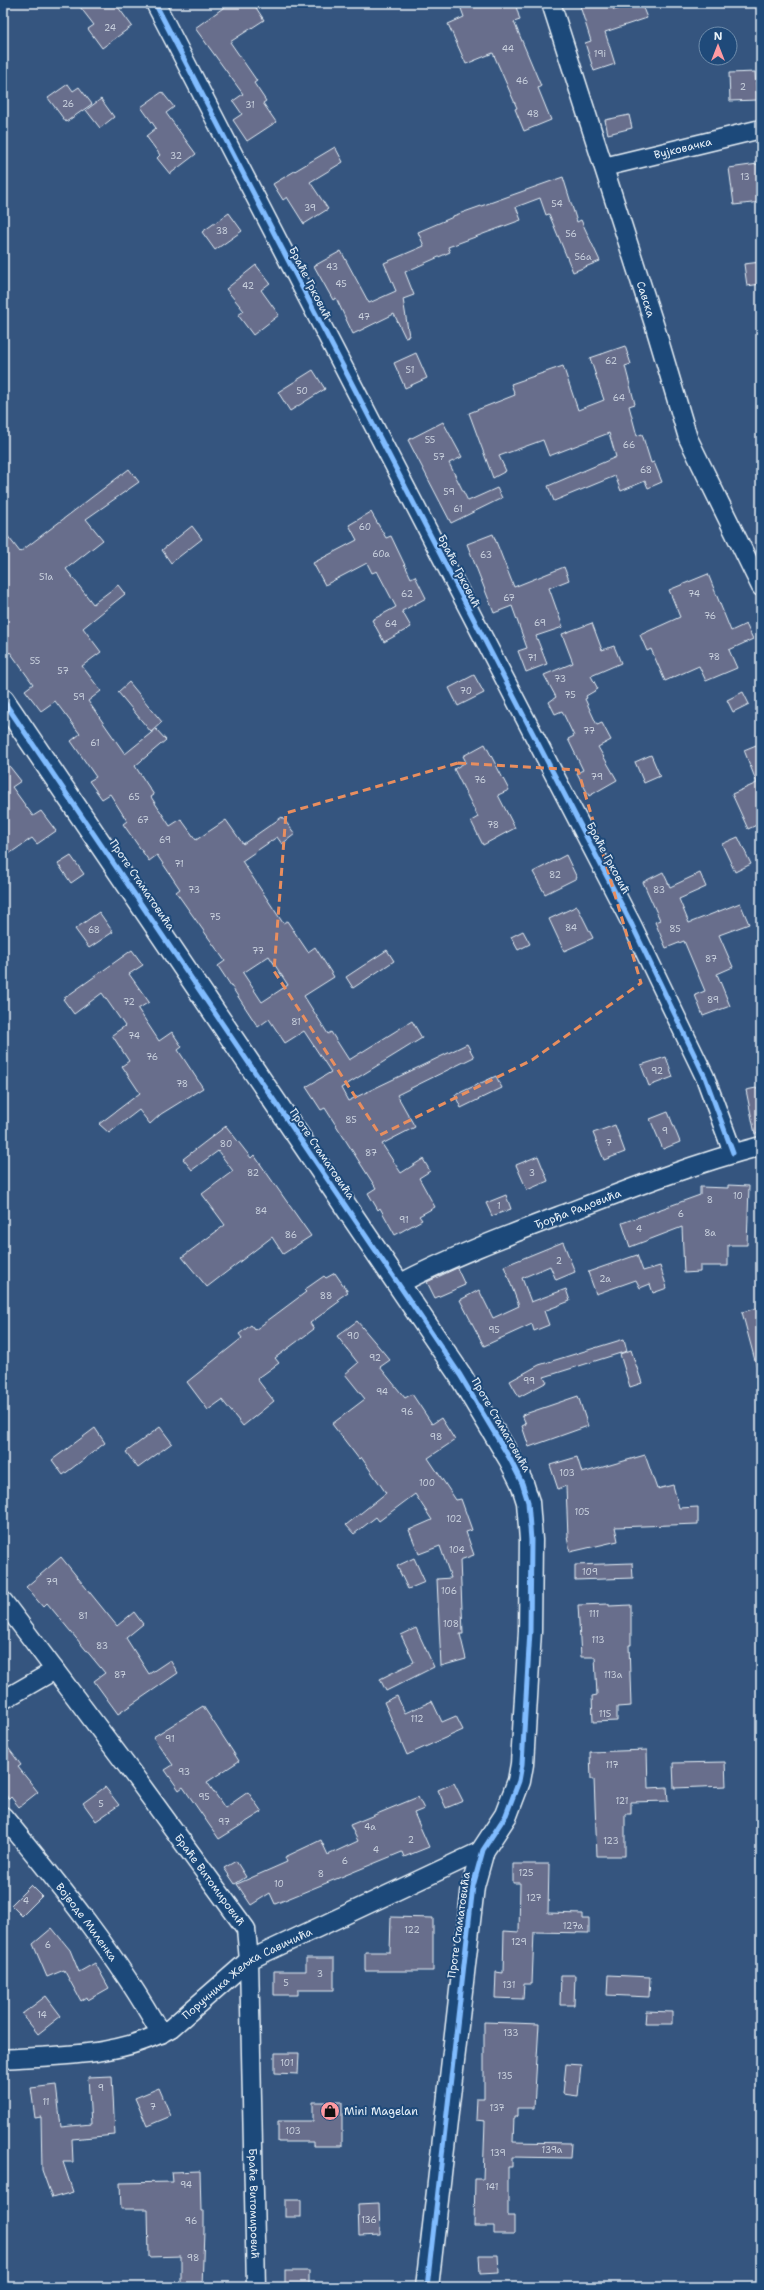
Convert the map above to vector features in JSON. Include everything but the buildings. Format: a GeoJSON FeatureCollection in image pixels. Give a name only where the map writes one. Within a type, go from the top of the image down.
{"type":"FeatureCollection","features":[{"type":"Feature","properties":{"kind":"street","name":"Браће Грковић"},"geometry":{"type":"LineString","coordinates":[[155,3],[632,925],[705,1077],[733,1153]]}},
{"type":"Feature","properties":{"kind":"street","name":"Савска"},"geometry":{"type":"LineString","coordinates":[[551,3],[655,327],[688,438],[761,587]]}},
{"type":"Feature","properties":{"kind":"street","name":"Вујковачка"},"geometry":{"type":"LineString","coordinates":[[604,167],[761,129]]}},
{"type":"Feature","properties":{"kind":"street","name":"Проте Стаматовића"},"geometry":{"type":"LineString","coordinates":[[3,700],[460,1375],[513,1465],[522,1483],[528,1502],[531,1540],[530,1630],[522,1764],[519,1781],[506,1815],[483,1850],[476,1869],[468,1919],[427,2287]]}},
{"type":"Feature","properties":{"kind":"street","name":"Ђорђа Радовића"},"geometry":{"type":"LineString","coordinates":[[399,1284],[427,1270],[532,1226],[660,1177],[733,1153],[761,1146]]}},
{"type":"Feature","properties":{"kind":"street","name":"Браће Витомировић"},"geometry":{"type":"LineString","coordinates":[[3,1601],[136,1778],[246,1929],[249,1960],[256,2287]]}},
{"type":"Feature","properties":{"kind":"street"},"geometry":{"type":"LineString","coordinates":[[3,1700],[54,1670]]}},
{"type":"Feature","properties":{"kind":"street","name":"Војводе Миленка"},"geometry":{"type":"LineString","coordinates":[[3,1816],[51,1874],[119,1963],[161,2034]]}},
{"type":"Feature","properties":{"kind":"street","name":"Поручника Жељка Савичића"},"geometry":{"type":"LineString","coordinates":[[3,2059],[97,2052],[139,2043],[161,2034],[172,2028],[249,1960],[483,1850]]}},
{"type":"Feature","properties":{"kind":"highlighted area"},"geometry":{"type":"Polygon","coordinates":[[[458,763],[578,770],[641,983],[532,1060],[380,1135],[274,971],[286,813],[458,763]]]}},
{"type":"Feature","properties":{"kind":"cycle path"},"geometry":{"type":"LineString","coordinates":[[155,3],[632,925],[705,1077],[733,1153]]}},
{"type":"Feature","properties":{"kind":"cycle path"},"geometry":{"type":"LineString","coordinates":[[3,700],[460,1375],[510,1459],[522,1483],[528,1502],[531,1540],[530,1631],[522,1764],[519,1781],[506,1815],[483,1850],[473,1886],[427,2287]]}},
{"type":"Feature","properties":{"kind":"place","name":"Mini Magelan"},"geometry":{"type":"Point","coordinates":[330,2111]}}]}
